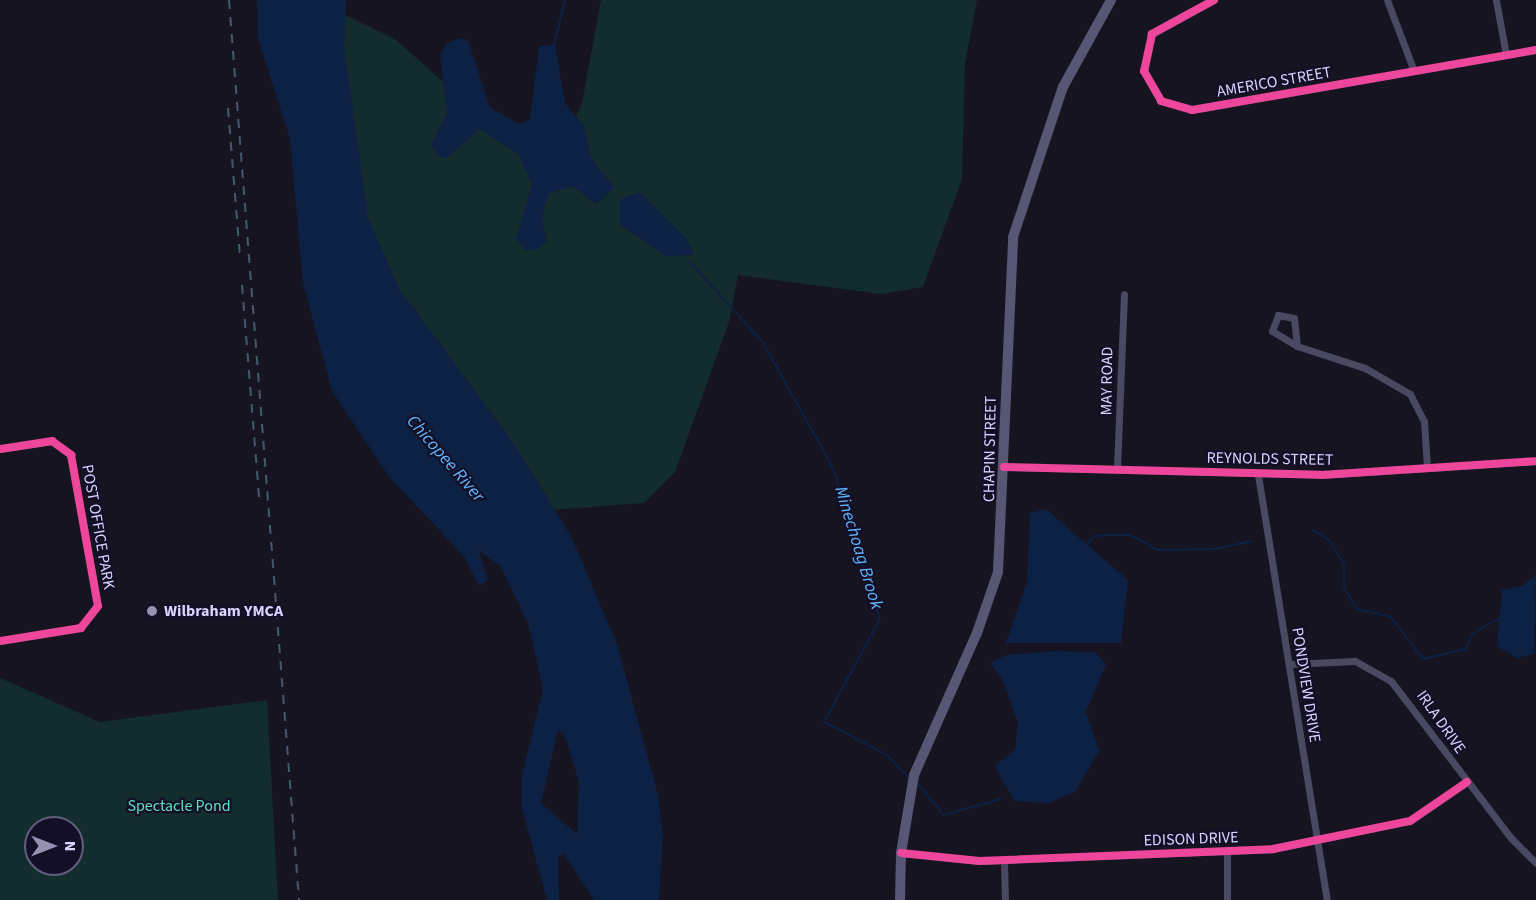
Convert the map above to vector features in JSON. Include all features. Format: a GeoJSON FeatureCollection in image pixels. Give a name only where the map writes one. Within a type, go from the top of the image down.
{"type":"FeatureCollection","features":[{"type":"Feature","properties":{"kind":"main road","name":"CHAPIN STREET"},"geometry":{"type":"LineString","coordinates":[[900,900],[901,853],[913,780],[995,587],[1004,467],[1013,237],[1063,87],[1111,0]]}},
{"type":"Feature","properties":{"kind":"street","name":"AMERICO STREET"},"geometry":{"type":"LineString","coordinates":[[1215,0],[1152,34],[1144,71],[1161,101],[1192,110],[1536,50]]}},
{"type":"Feature","properties":{"kind":"street"},"geometry":{"type":"LineString","coordinates":[[1387,0],[1414,71]]}},
{"type":"Feature","properties":{"kind":"street"},"geometry":{"type":"LineString","coordinates":[[1496,0],[1506,56]]}},
{"type":"Feature","properties":{"kind":"street","name":"MAY ROAD"},"geometry":{"type":"LineString","coordinates":[[1117,468],[1124,294]]}},
{"type":"Feature","properties":{"kind":"street"},"geometry":{"type":"LineString","coordinates":[[1297,346],[1294,318],[1278,315],[1272,331],[1297,346],[1365,368],[1410,394],[1424,421],[1427,468]]}},
{"type":"Feature","properties":{"kind":"street","name":"POST OFFICE PARK"},"geometry":{"type":"LineString","coordinates":[[0,449],[52,441],[71,455],[98,606],[81,628],[0,641]]}},
{"type":"Feature","properties":{"kind":"street","name":"REYNOLDS STREET"},"geometry":{"type":"LineString","coordinates":[[1004,467],[1117,468],[1258,475],[1536,461]]}},
{"type":"Feature","properties":{"kind":"street","name":"PONDVIEW DRIVE"},"geometry":{"type":"LineString","coordinates":[[1258,475],[1327,900]]}},
{"type":"Feature","properties":{"kind":"street","name":"IRLA DRIVE"},"geometry":{"type":"LineString","coordinates":[[1290,664],[1338,659],[1380,672],[1401,689],[1467,782],[1536,863]]}},
{"type":"Feature","properties":{"kind":"street","name":"EDISON DRIVE"},"geometry":{"type":"LineString","coordinates":[[901,853],[1004,860],[1227,852],[1317,840],[1410,821],[1467,782]]}},
{"type":"Feature","properties":{"kind":"street"},"geometry":{"type":"LineString","coordinates":[[1227,852],[1227,900]]}},
{"type":"Feature","properties":{"kind":"street"},"geometry":{"type":"LineString","coordinates":[[1004,860],[1005,900]]}},
{"type":"Feature","properties":{"kind":"green space"},"geometry":{"type":"Polygon","coordinates":[[[601,0],[977,0],[965,64],[962,179],[923,287],[882,294],[738,275],[729,322],[675,472],[644,503],[550,510],[370,254],[337,11],[395,39],[487,121],[563,145],[582,103],[601,0]]]}},
{"type":"Feature","properties":{"kind":"green space","name":"Spectacle Pond"},"geometry":{"type":"Polygon","coordinates":[[[0,678],[100,722],[267,700],[278,900],[0,900],[0,678]]]}},
{"type":"Feature","properties":{"kind":"water","name":"Chicopee River"},"geometry":{"type":"Polygon","coordinates":[[[257,0],[346,0],[344,47],[368,218],[400,290],[513,442],[571,536],[617,644],[658,795],[663,835],[659,900],[594,900],[564,854],[558,857],[559,900],[547,900],[522,808],[522,775],[543,689],[528,623],[500,566],[479,551],[488,580],[479,586],[464,556],[390,478],[332,391],[303,283],[290,139],[258,38],[257,0]],[[558,730],[541,803],[577,834],[579,782],[565,736],[558,730]]]}},
{"type":"Feature","properties":{"kind":"water"},"geometry":{"type":"Polygon","coordinates":[[[461,38],[468,40],[490,107],[519,124],[530,119],[539,47],[555,44],[565,103],[584,126],[591,158],[614,187],[597,204],[572,186],[548,194],[542,218],[547,241],[539,249],[526,250],[516,239],[532,184],[518,154],[480,129],[448,157],[441,158],[431,145],[447,114],[440,55],[447,43],[461,38]]]}},
{"type":"Feature","properties":{"kind":"water"},"geometry":{"type":"Polygon","coordinates":[[[639,192],[687,239],[694,255],[665,256],[620,224],[620,200],[639,192]]]}},
{"type":"Feature","properties":{"kind":"water"},"geometry":{"type":"Polygon","coordinates":[[[1046,509],[1128,580],[1121,643],[1006,643],[1027,582],[1030,513],[1046,509]]]}},
{"type":"Feature","properties":{"kind":"water"},"geometry":{"type":"Polygon","coordinates":[[[1536,575],[1534,654],[1517,658],[1497,646],[1502,590],[1522,586],[1536,575]]]}},
{"type":"Feature","properties":{"kind":"water"},"geometry":{"type":"Polygon","coordinates":[[[1055,651],[1095,652],[1106,664],[1086,712],[1099,751],[1075,792],[1049,803],[1014,801],[995,766],[1015,750],[1018,724],[1002,678],[990,663],[1006,655],[1055,651]]]}},
{"type":"Feature","properties":{"kind":"waterway","name":"Minechoag Brook"},"geometry":{"type":"LineString","coordinates":[[554,46],[565,0]]}},
{"type":"Feature","properties":{"kind":"waterway","name":"Minechoag Brook"},"geometry":{"type":"LineString","coordinates":[[690,262],[762,341],[833,468],[880,619],[824,722],[887,755],[910,779]]}},
{"type":"Feature","properties":{"kind":"waterway","name":"Minechoag Brook"},"geometry":{"type":"LineString","coordinates":[[1313,530],[1329,540],[1344,564],[1344,588],[1357,609],[1391,617],[1423,659],[1466,649],[1472,634],[1500,618]]}},
{"type":"Feature","properties":{"kind":"waterway","name":"Minechoag Brook"},"geometry":{"type":"LineString","coordinates":[[1086,546],[1094,536],[1108,535],[1130,535],[1158,550],[1216,549],[1251,541]]}},
{"type":"Feature","properties":{"kind":"waterway","name":"Minechoag Brook"},"geometry":{"type":"LineString","coordinates":[[916,781],[943,815],[1001,799]]}},
{"type":"Feature","properties":{"kind":"railway"},"geometry":{"type":"LineString","coordinates":[[229,0],[299,900]]}},
{"type":"Feature","properties":{"kind":"railway"},"geometry":{"type":"LineString","coordinates":[[228,108],[240,258]]}},
{"type":"Feature","properties":{"kind":"railway"},"geometry":{"type":"LineString","coordinates":[[242,285],[259,498]]}},
{"type":"Feature","properties":{"kind":"cycle path"},"geometry":{"type":"LineString","coordinates":[[1214,0],[1152,34],[1144,71],[1161,101],[1192,110],[1536,50]]}},
{"type":"Feature","properties":{"kind":"cycle path"},"geometry":{"type":"LineString","coordinates":[[0,449],[52,441],[71,455],[98,606],[81,628],[0,641]]}},
{"type":"Feature","properties":{"kind":"cycle path"},"geometry":{"type":"LineString","coordinates":[[1004,467],[1321,475],[1536,461]]}},
{"type":"Feature","properties":{"kind":"cycle path"},"geometry":{"type":"LineString","coordinates":[[901,853],[980,861],[1273,849],[1410,821],[1467,782]]}},
{"type":"Feature","properties":{"kind":"place","name":"Wilbraham YMCA"},"geometry":{"type":"Point","coordinates":[152,611]}}]}
